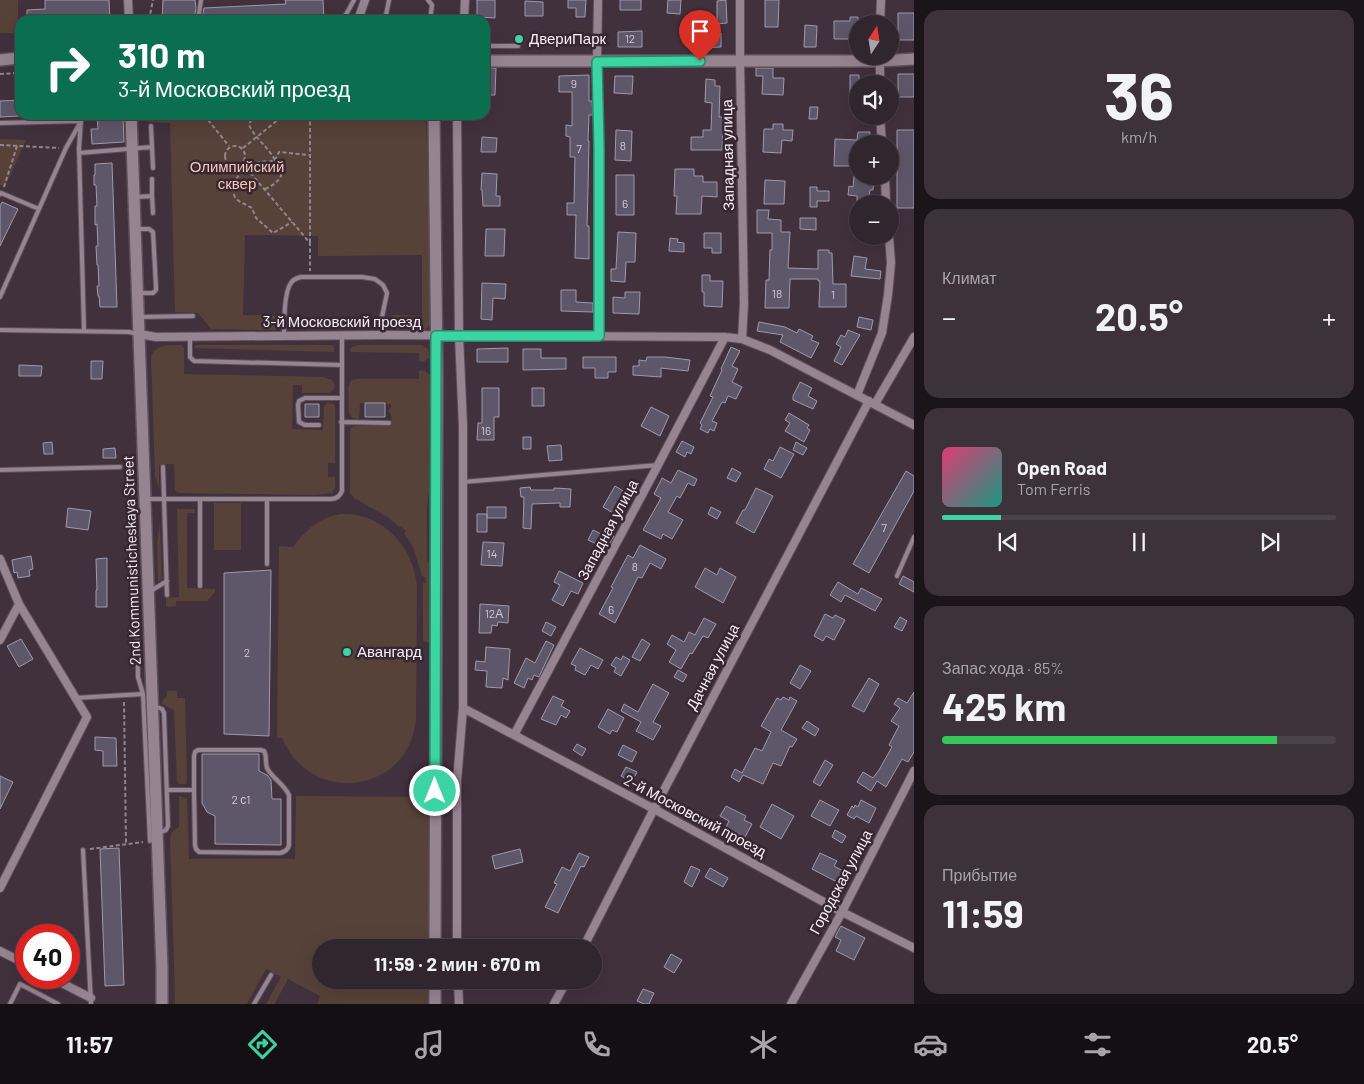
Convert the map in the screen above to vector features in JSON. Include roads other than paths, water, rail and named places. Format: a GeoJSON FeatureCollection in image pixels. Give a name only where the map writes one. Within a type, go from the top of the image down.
{"type":"FeatureCollection","features":[{"type":"Feature","properties":{"kind":"street"},"geometry":{"type":"LineString","coordinates":[[128,0],[129,15]]}},
{"type":"Feature","properties":{"kind":"street"},"geometry":{"type":"LineString","coordinates":[[361,15],[365,0]]}},
{"type":"Feature","properties":{"kind":"street"},"geometry":{"type":"LineString","coordinates":[[464,15],[465,0]]}},
{"type":"Feature","properties":{"kind":"street"},"geometry":{"type":"LineString","coordinates":[[598,0],[599,336]]}},
{"type":"Feature","properties":{"kind":"street","name":"Западная улица"},"geometry":{"type":"LineString","coordinates":[[740,0],[744,304],[742,339]]}},
{"type":"Feature","properties":{"kind":"street"},"geometry":{"type":"LineString","coordinates":[[880,15],[881,0]]}},
{"type":"Feature","properties":{"kind":"street"},"geometry":{"type":"LineString","coordinates":[[0,60],[15,58]]}},
{"type":"Feature","properties":{"kind":"street"},"geometry":{"type":"LineString","coordinates":[[490,61],[597,62],[849,59]]}},
{"type":"Feature","properties":{"kind":"street"},"geometry":{"type":"LineString","coordinates":[[899,59],[914,60]]}},
{"type":"Feature","properties":{"kind":"street","name":"2nd Kommunisticheskaya Street"},"geometry":{"type":"LineString","coordinates":[[131,120],[152,706],[154,837],[162,1004]]}},
{"type":"Feature","properties":{"kind":"street"},"geometry":{"type":"LineString","coordinates":[[434,120],[436,336],[435,939]]}},
{"type":"Feature","properties":{"kind":"street"},"geometry":{"type":"LineString","coordinates":[[457,120],[459,336],[463,409],[463,708],[457,781],[458,939]]}},
{"type":"Feature","properties":{"kind":"street"},"geometry":{"type":"LineString","coordinates":[[857,394],[882,333],[891,263],[890,245]]}},
{"type":"Feature","properties":{"kind":"street","name":"3-й Московский проезд"},"geometry":{"type":"LineString","coordinates":[[139,334],[156,337],[382,335],[725,337],[742,339],[770,350],[914,425]]}},
{"type":"Feature","properties":{"kind":"street","name":"Западная улица"},"geometry":{"type":"LineString","coordinates":[[514,735],[725,337]]}},
{"type":"Feature","properties":{"kind":"street","name":"Дачная улица"},"geometry":{"type":"LineString","coordinates":[[588,939],[654,809],[872,403],[914,337]]}},
{"type":"Feature","properties":{"kind":"street"},"geometry":{"type":"LineString","coordinates":[[0,559],[19,604],[87,717],[0,888]]}},
{"type":"Feature","properties":{"kind":"street"},"geometry":{"type":"LineString","coordinates":[[0,640],[19,604]]}},
{"type":"Feature","properties":{"kind":"street","name":"2-й Московский проезд"},"geometry":{"type":"LineString","coordinates":[[463,708],[654,809],[842,912],[914,948]]}},
{"type":"Feature","properties":{"kind":"street","name":"Городская улица"},"geometry":{"type":"LineString","coordinates":[[791,1004],[842,912],[914,771]]}},
{"type":"Feature","properties":{"kind":"street"},"geometry":{"type":"LineString","coordinates":[[0,951],[15,958]]}},
{"type":"Feature","properties":{"kind":"street"},"geometry":{"type":"LineString","coordinates":[[71,989],[91,1001]]}},
{"type":"Feature","properties":{"kind":"street"},"geometry":{"type":"LineString","coordinates":[[435,989],[435,1004]]}},
{"type":"Feature","properties":{"kind":"street"},"geometry":{"type":"LineString","coordinates":[[458,989],[459,1004]]}},
{"type":"Feature","properties":{"kind":"street"},"geometry":{"type":"LineString","coordinates":[[554,1004],[562,989]]}},
{"type":"Feature","properties":{"kind":"lane"},"geometry":{"type":"LineString","coordinates":[[198,15],[200,0]]}},
{"type":"Feature","properties":{"kind":"lane"},"geometry":{"type":"LineString","coordinates":[[346,15],[354,0]]}},
{"type":"Feature","properties":{"kind":"lane"},"geometry":{"type":"LineString","coordinates":[[386,15],[389,0]]}},
{"type":"Feature","properties":{"kind":"lane"},"geometry":{"type":"LineString","coordinates":[[428,0],[432,5],[431,15]]}},
{"type":"Feature","properties":{"kind":"lane"},"geometry":{"type":"LineString","coordinates":[[490,46],[518,46]]}},
{"type":"Feature","properties":{"kind":"lane"},"geometry":{"type":"LineString","coordinates":[[0,123],[81,121]]}},
{"type":"Feature","properties":{"kind":"lane"},"geometry":{"type":"LineString","coordinates":[[0,297],[66,148],[81,121]]}},
{"type":"Feature","properties":{"kind":"lane"},"geometry":{"type":"LineString","coordinates":[[81,121],[79,153],[84,331]]}},
{"type":"Feature","properties":{"kind":"lane"},"geometry":{"type":"LineString","coordinates":[[151,126],[153,168]]}},
{"type":"Feature","properties":{"kind":"lane"},"geometry":{"type":"LineString","coordinates":[[79,153],[152,147]]}},
{"type":"Feature","properties":{"kind":"lane"},"geometry":{"type":"LineString","coordinates":[[152,179],[153,214]]}},
{"type":"Feature","properties":{"kind":"lane"},"geometry":{"type":"LineString","coordinates":[[0,194],[39,209]]}},
{"type":"Feature","properties":{"kind":"lane"},"geometry":{"type":"LineString","coordinates":[[134,197],[152,196]]}},
{"type":"Feature","properties":{"kind":"lane"},"geometry":{"type":"LineString","coordinates":[[135,229],[149,229],[154,232],[156,287],[156,290],[153,292],[137,294]]}},
{"type":"Feature","properties":{"kind":"lane"},"geometry":{"type":"LineString","coordinates":[[284,336],[284,317],[289,285],[293,280],[302,277],[362,277],[375,279],[383,285],[387,293],[382,317],[382,335]]}},
{"type":"Feature","properties":{"kind":"lane"},"geometry":{"type":"LineString","coordinates":[[138,317],[193,316]]}},
{"type":"Feature","properties":{"kind":"lane"},"geometry":{"type":"LineString","coordinates":[[0,330],[129,332],[139,334]]}},
{"type":"Feature","properties":{"kind":"lane"},"geometry":{"type":"LineString","coordinates":[[190,336],[190,357],[194,361],[342,365]]}},
{"type":"Feature","properties":{"kind":"lane"},"geometry":{"type":"LineString","coordinates":[[145,499],[331,499],[340,495],[342,490],[342,336]]}},
{"type":"Feature","properties":{"kind":"lane"},"geometry":{"type":"LineString","coordinates":[[319,425],[305,425],[299,422],[299,401],[305,398],[341,398]]}},
{"type":"Feature","properties":{"kind":"lane"},"geometry":{"type":"LineString","coordinates":[[341,422],[389,423]]}},
{"type":"Feature","properties":{"kind":"lane"},"geometry":{"type":"LineString","coordinates":[[462,482],[658,465]]}},
{"type":"Feature","properties":{"kind":"lane"},"geometry":{"type":"LineString","coordinates":[[163,466],[167,595]]}},
{"type":"Feature","properties":{"kind":"lane"},"geometry":{"type":"LineString","coordinates":[[0,470],[120,467]]}},
{"type":"Feature","properties":{"kind":"lane"},"geometry":{"type":"LineString","coordinates":[[200,499],[200,586]]}},
{"type":"Feature","properties":{"kind":"lane"},"geometry":{"type":"LineString","coordinates":[[267,499],[267,564]]}},
{"type":"Feature","properties":{"kind":"lane"},"geometry":{"type":"LineString","coordinates":[[136,527],[138,677],[143,694],[154,837],[166,830],[168,826],[164,712],[162,709],[152,706]]}},
{"type":"Feature","properties":{"kind":"lane"},"geometry":{"type":"LineString","coordinates":[[897,576],[914,536]]}},
{"type":"Feature","properties":{"kind":"lane"},"geometry":{"type":"LineString","coordinates":[[148,592],[167,581]]}},
{"type":"Feature","properties":{"kind":"lane"},"geometry":{"type":"LineString","coordinates":[[75,698],[143,694]]}},
{"type":"Feature","properties":{"kind":"lane"},"geometry":{"type":"LineString","coordinates":[[202,749],[264,751],[267,768],[289,794],[288,849],[284,852],[200,852],[196,849],[195,845],[194,790],[194,756],[196,751],[202,749]]}},
{"type":"Feature","properties":{"kind":"lane"},"geometry":{"type":"LineString","coordinates":[[167,790],[194,790]]}},
{"type":"Feature","properties":{"kind":"lane"},"geometry":{"type":"LineString","coordinates":[[83,850],[91,1001]]}},
{"type":"Feature","properties":{"kind":"lane"},"geometry":{"type":"LineString","coordinates":[[254,1004],[271,975]]}},
{"type":"Feature","properties":{"kind":"lane"},"geometry":{"type":"LineString","coordinates":[[10,1004],[20,984],[58,1004]]}},
{"type":"Feature","properties":{"kind":"place","name":"ДвериПарк"},"geometry":{"type":"Point","coordinates":[519,39]}},
{"type":"Feature","properties":{"kind":"place","name":"Авангард"},"geometry":{"type":"Point","coordinates":[347,652]}},
{"type":"Feature","properties":{"kind":"park label","name":"Олимпийский сквер"},"geometry":{"type":"Point","coordinates":[237,176]}}]}
